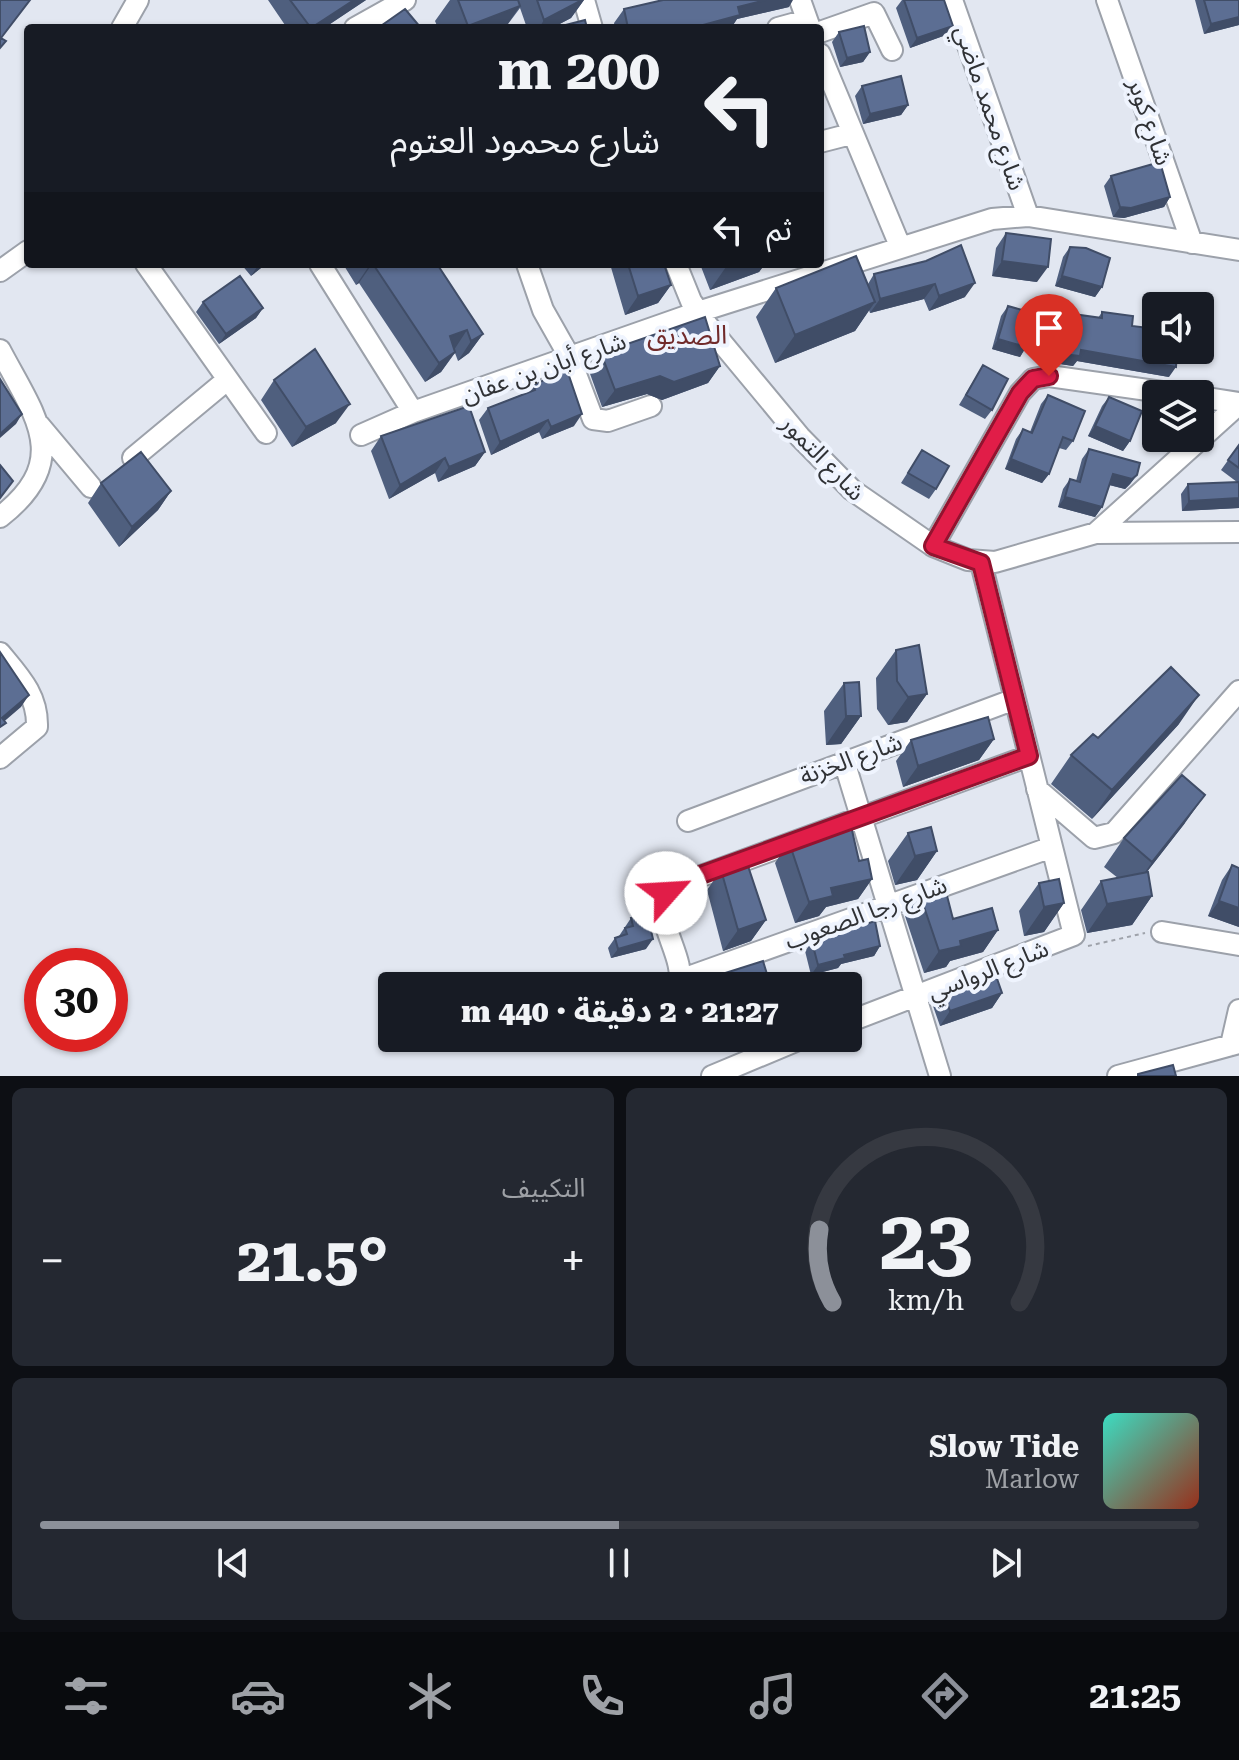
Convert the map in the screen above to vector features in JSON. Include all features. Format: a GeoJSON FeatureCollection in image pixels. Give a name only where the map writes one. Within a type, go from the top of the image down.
{"type":"FeatureCollection","features":[{"type":"Feature","properties":{"kind":"street"},"geometry":{"type":"LineString","coordinates":[[124,24],[138,0]]}},
{"type":"Feature","properties":{"kind":"street"},"geometry":{"type":"LineString","coordinates":[[360,24],[382,5],[405,0]]}},
{"type":"Feature","properties":{"kind":"street"},"geometry":{"type":"LineString","coordinates":[[584,0],[591,24]]}},
{"type":"Feature","properties":{"kind":"street","name":"شارع محمد ماضي"},"geometry":{"type":"LineString","coordinates":[[952,0],[1028,216]]}},
{"type":"Feature","properties":{"kind":"street","name":"شارع كوبر"},"geometry":{"type":"LineString","coordinates":[[1107,0],[1192,243]]}},
{"type":"Feature","properties":{"kind":"street"},"geometry":{"type":"LineString","coordinates":[[809,20],[874,13],[892,50]]}},
{"type":"Feature","properties":{"kind":"street"},"geometry":{"type":"LineString","coordinates":[[824,64],[900,246]]}},
{"type":"Feature","properties":{"kind":"street"},"geometry":{"type":"LineString","coordinates":[[824,141],[851,134]]}},
{"type":"Feature","properties":{"kind":"street","name":"شارع أبان بن عفان"},"geometry":{"type":"LineString","coordinates":[[361,435],[413,412],[569,356],[900,246],[992,219],[1028,216],[1239,250]]}},
{"type":"Feature","properties":{"kind":"street"},"geometry":{"type":"LineString","coordinates":[[0,271],[24,254]]}},
{"type":"Feature","properties":{"kind":"street"},"geometry":{"type":"LineString","coordinates":[[149,268],[266,433]]}},
{"type":"Feature","properties":{"kind":"street"},"geometry":{"type":"LineString","coordinates":[[323,268],[413,412]]}},
{"type":"Feature","properties":{"kind":"street"},"geometry":{"type":"LineString","coordinates":[[528,268],[543,310],[569,356],[593,419],[608,421],[651,406]]}},
{"type":"Feature","properties":{"kind":"street","name":"شارع التمور"},"geometry":{"type":"LineString","coordinates":[[678,268],[698,312],[829,470],[866,503],[933,546],[981,563]]}},
{"type":"Feature","properties":{"kind":"street"},"geometry":{"type":"LineString","coordinates":[[0,350],[23,388],[39,425],[91,487]]}},
{"type":"Feature","properties":{"kind":"street"},"geometry":{"type":"LineString","coordinates":[[933,546],[1020,393],[1033,379],[1049,376],[1142,389]]}},
{"type":"Feature","properties":{"kind":"street"},"geometry":{"type":"LineString","coordinates":[[133,458],[227,380]]}},
{"type":"Feature","properties":{"kind":"street"},"geometry":{"type":"LineString","coordinates":[[1214,399],[1239,403]]}},
{"type":"Feature","properties":{"kind":"street"},"geometry":{"type":"LineString","coordinates":[[1096,533],[1239,403]]}},
{"type":"Feature","properties":{"kind":"street"},"geometry":{"type":"LineString","coordinates":[[0,517],[35,484],[40,456],[39,425]]}},
{"type":"Feature","properties":{"kind":"street"},"geometry":{"type":"LineString","coordinates":[[981,563],[1007,559],[1096,533],[1239,532]]}},
{"type":"Feature","properties":{"kind":"street","name":"شارع الرواسي"},"geometry":{"type":"LineString","coordinates":[[862,1017],[1074,937],[981,563]]}},
{"type":"Feature","properties":{"kind":"street"},"geometry":{"type":"LineString","coordinates":[[0,653],[23,682],[37,707],[37,727],[0,758]]}},
{"type":"Feature","properties":{"kind":"street"},"geometry":{"type":"LineString","coordinates":[[1037,789],[1094,838],[1114,833],[1239,691]]}},
{"type":"Feature","properties":{"kind":"street","name":"شارع الخزنة"},"geometry":{"type":"LineString","coordinates":[[688,821],[1015,699]]}},
{"type":"Feature","properties":{"kind":"street"},"geometry":{"type":"LineString","coordinates":[[677,972],[663,910],[666,893],[684,881],[1029,756]]}},
{"type":"Feature","properties":{"kind":"street"},"geometry":{"type":"LineString","coordinates":[[844,761],[940,1076]]}},
{"type":"Feature","properties":{"kind":"street","name":"شارع رجا الصعوب"},"geometry":{"type":"LineString","coordinates":[[711,972],[888,908],[990,867],[1052,847]]}},
{"type":"Feature","properties":{"kind":"street"},"geometry":{"type":"LineString","coordinates":[[1162,932],[1239,945]]}},
{"type":"Feature","properties":{"kind":"street"},"geometry":{"type":"LineString","coordinates":[[1118,1076],[1235,1044],[1239,1010]]}},
{"type":"Feature","properties":{"kind":"street"},"geometry":{"type":"LineString","coordinates":[[712,1076],[769,1052]]}},
{"type":"Feature","properties":{"kind":"path"},"geometry":{"type":"LineString","coordinates":[[1074,937],[1081,947],[1162,932]]}},
{"type":"Feature","properties":{"kind":"building"},"geometry":{"type":"Polygon","coordinates":[[[0,0],[30,0],[1,38],[6,41],[0,48],[0,0]]]}},
{"type":"Feature","properties":{"kind":"building"},"geometry":{"type":"Polygon","coordinates":[[[290,0],[354,0],[317,24],[308,24],[290,0]]]}},
{"type":"Feature","properties":{"kind":"building"},"geometry":{"type":"Polygon","coordinates":[[[458,0],[518,0],[520,6],[467,24],[458,0]]]}},
{"type":"Feature","properties":{"kind":"building"},"geometry":{"type":"Polygon","coordinates":[[[537,0],[582,0],[544,20],[537,0]]]}},
{"type":"Feature","properties":{"kind":"building"},"geometry":{"type":"Polygon","coordinates":[[[663,0],[766,0],[738,7],[740,15],[707,24],[627,24],[624,9],[663,0]]]}},
{"type":"Feature","properties":{"kind":"building"},"geometry":{"type":"Polygon","coordinates":[[[904,0],[944,0],[953,26],[917,38],[904,0]]]}},
{"type":"Feature","properties":{"kind":"building"},"geometry":{"type":"Polygon","coordinates":[[[1204,0],[1239,0],[1239,17],[1211,24],[1204,0]]]}},
{"type":"Feature","properties":{"kind":"building"},"geometry":{"type":"Polygon","coordinates":[[[405,9],[418,24],[384,24],[405,9]]]}},
{"type":"Feature","properties":{"kind":"building"},"geometry":{"type":"Polygon","coordinates":[[[864,26],[870,52],[847,58],[839,32],[864,26]]]}},
{"type":"Feature","properties":{"kind":"building"},"geometry":{"type":"Polygon","coordinates":[[[901,76],[908,105],[870,114],[862,86],[901,76]]]}},
{"type":"Feature","properties":{"kind":"building"},"geometry":{"type":"Polygon","coordinates":[[[1160,162],[1170,197],[1131,208],[1120,207],[1111,176],[1160,162]]]}},
{"type":"Feature","properties":{"kind":"building"},"geometry":{"type":"Polygon","coordinates":[[[1006,233],[1051,239],[1048,267],[1002,261],[1006,233]]]}},
{"type":"Feature","properties":{"kind":"building"},"geometry":{"type":"Polygon","coordinates":[[[961,245],[975,283],[939,296],[935,284],[880,299],[874,274],[926,261],[961,245]]]}},
{"type":"Feature","properties":{"kind":"building"},"geometry":{"type":"Polygon","coordinates":[[[1070,247],[1086,248],[1110,258],[1102,287],[1062,276],[1070,247]]]}},
{"type":"Feature","properties":{"kind":"building"},"geometry":{"type":"Polygon","coordinates":[[[856,256],[875,302],[795,335],[776,288],[856,256]]]}},
{"type":"Feature","properties":{"kind":"building"},"geometry":{"type":"Polygon","coordinates":[[[376,268],[440,268],[483,334],[471,341],[467,330],[450,336],[455,352],[439,363],[376,268]]]}},
{"type":"Feature","properties":{"kind":"building"},"geometry":{"type":"Polygon","coordinates":[[[629,268],[665,268],[671,285],[638,296],[629,268]]]}},
{"type":"Feature","properties":{"kind":"building"},"geometry":{"type":"Polygon","coordinates":[[[240,276],[263,308],[226,334],[203,302],[240,276]]]}},
{"type":"Feature","properties":{"kind":"building"},"geometry":{"type":"Polygon","coordinates":[[[1008,306],[1036,314],[1026,347],[998,339],[1008,306]]]}},
{"type":"Feature","properties":{"kind":"building"},"geometry":{"type":"Polygon","coordinates":[[[1059,312],[1102,318],[1102,312],[1133,316],[1132,326],[1142,327],[1142,361],[1081,350],[1080,356],[1053,353],[1059,312]]]}},
{"type":"Feature","properties":{"kind":"building"},"geometry":{"type":"Polygon","coordinates":[[[705,317],[720,366],[674,382],[660,376],[615,390],[601,353],[705,317]]]}},
{"type":"Feature","properties":{"kind":"building"},"geometry":{"type":"Polygon","coordinates":[[[315,349],[350,404],[306,427],[274,380],[315,349]]]}},
{"type":"Feature","properties":{"kind":"building"},"geometry":{"type":"Polygon","coordinates":[[[983,365],[1008,379],[992,410],[966,395],[983,365]]]}},
{"type":"Feature","properties":{"kind":"building"},"geometry":{"type":"Polygon","coordinates":[[[567,370],[582,414],[551,427],[548,420],[500,442],[488,408],[535,390],[533,385],[567,370]]]}},
{"type":"Feature","properties":{"kind":"building"},"geometry":{"type":"Polygon","coordinates":[[[0,379],[22,414],[0,434],[0,379]]]}},
{"type":"Feature","properties":{"kind":"building"},"geometry":{"type":"Polygon","coordinates":[[[1048,395],[1085,411],[1073,441],[1063,437],[1049,474],[1011,459],[1023,429],[1032,433],[1048,395]]]}},
{"type":"Feature","properties":{"kind":"building"},"geometry":{"type":"Polygon","coordinates":[[[1109,397],[1142,411],[1130,441],[1095,426],[1109,397]]]}},
{"type":"Feature","properties":{"kind":"building"},"geometry":{"type":"Polygon","coordinates":[[[469,406],[485,452],[449,467],[445,458],[400,485],[381,436],[469,406]]]}},
{"type":"Feature","properties":{"kind":"building"},"geometry":{"type":"Polygon","coordinates":[[[1239,445],[1239,468],[1228,460],[1239,445]]]}},
{"type":"Feature","properties":{"kind":"building"},"geometry":{"type":"Polygon","coordinates":[[[1089,449],[1140,463],[1137,475],[1132,479],[1113,474],[1102,507],[1065,497],[1070,479],[1080,482],[1089,449]]]}},
{"type":"Feature","properties":{"kind":"building"},"geometry":{"type":"Polygon","coordinates":[[[922,450],[949,466],[936,489],[908,473],[922,450]]]}},
{"type":"Feature","properties":{"kind":"building"},"geometry":{"type":"Polygon","coordinates":[[[141,452],[171,491],[132,527],[101,483],[141,452]]]}},
{"type":"Feature","properties":{"kind":"building"},"geometry":{"type":"Polygon","coordinates":[[[0,465],[13,481],[0,498],[0,465]]]}},
{"type":"Feature","properties":{"kind":"building"},"geometry":{"type":"Polygon","coordinates":[[[1239,482],[1239,498],[1189,501],[1188,484],[1239,482]]]}},
{"type":"Feature","properties":{"kind":"building"},"geometry":{"type":"Polygon","coordinates":[[[919,645],[927,694],[908,697],[897,681],[896,650],[919,645]]]}},
{"type":"Feature","properties":{"kind":"building"},"geometry":{"type":"Polygon","coordinates":[[[0,652],[29,695],[2,718],[6,723],[0,727],[0,652]]]}},
{"type":"Feature","properties":{"kind":"building"},"geometry":{"type":"Polygon","coordinates":[[[1171,667],[1199,695],[1112,790],[1071,755],[1093,734],[1098,738],[1171,667]]]}},
{"type":"Feature","properties":{"kind":"building"},"geometry":{"type":"Polygon","coordinates":[[[859,682],[861,716],[846,716],[844,683],[859,682]]]}},
{"type":"Feature","properties":{"kind":"building"},"geometry":{"type":"Polygon","coordinates":[[[988,717],[994,739],[918,766],[911,740],[988,717]]]}},
{"type":"Feature","properties":{"kind":"building"},"geometry":{"type":"Polygon","coordinates":[[[1182,775],[1205,795],[1152,862],[1124,838],[1182,775]]]}},
{"type":"Feature","properties":{"kind":"building"},"geometry":{"type":"Polygon","coordinates":[[[851,826],[859,861],[868,859],[872,879],[831,888],[833,896],[809,902],[789,842],[851,826]]]}},
{"type":"Feature","properties":{"kind":"building"},"geometry":{"type":"Polygon","coordinates":[[[931,827],[937,851],[915,856],[908,833],[931,827]]]}},
{"type":"Feature","properties":{"kind":"building"},"geometry":{"type":"Polygon","coordinates":[[[747,863],[766,920],[738,930],[721,870],[747,863]]]}},
{"type":"Feature","properties":{"kind":"building"},"geometry":{"type":"Polygon","coordinates":[[[1232,865],[1239,868],[1239,908],[1219,901],[1232,865]]]}},
{"type":"Feature","properties":{"kind":"building"},"geometry":{"type":"Polygon","coordinates":[[[1148,872],[1152,896],[1107,904],[1101,881],[1148,872]]]}},
{"type":"Feature","properties":{"kind":"building"},"geometry":{"type":"Polygon","coordinates":[[[1059,879],[1064,903],[1044,907],[1039,883],[1059,879]]]}},
{"type":"Feature","properties":{"kind":"building"},"geometry":{"type":"Polygon","coordinates":[[[945,888],[953,919],[992,908],[998,930],[960,941],[961,946],[939,951],[920,895],[945,888]]]}},
{"type":"Feature","properties":{"kind":"building"},"geometry":{"type":"Polygon","coordinates":[[[647,914],[653,939],[618,949],[615,938],[627,934],[625,928],[633,926],[631,918],[647,914]]]}},
{"type":"Feature","properties":{"kind":"building"},"geometry":{"type":"Polygon","coordinates":[[[875,921],[880,946],[818,965],[812,942],[875,921]]]}},
{"type":"Feature","properties":{"kind":"building"},"geometry":{"type":"Polygon","coordinates":[[[763,961],[766,972],[728,972],[763,961]]]}},
{"type":"Feature","properties":{"kind":"building"},"geometry":{"type":"Polygon","coordinates":[[[995,973],[1002,993],[950,1011],[943,991],[995,973]]]}},
{"type":"Feature","properties":{"kind":"building"},"geometry":{"type":"Polygon","coordinates":[[[1173,1065],[1176,1076],[1138,1076],[1138,1074],[1173,1065]]]}},
{"type":"Feature","properties":{"kind":"district","name":"الصديق"},"geometry":{"type":"Point","coordinates":[687,335]}},
{"type":"Feature","properties":{"kind":"route"},"geometry":{"type":"LineString","coordinates":[[666,893],[684,881],[1029,756],[981,563],[933,546],[1025,385],[1033,379],[1049,376]]}}]}
